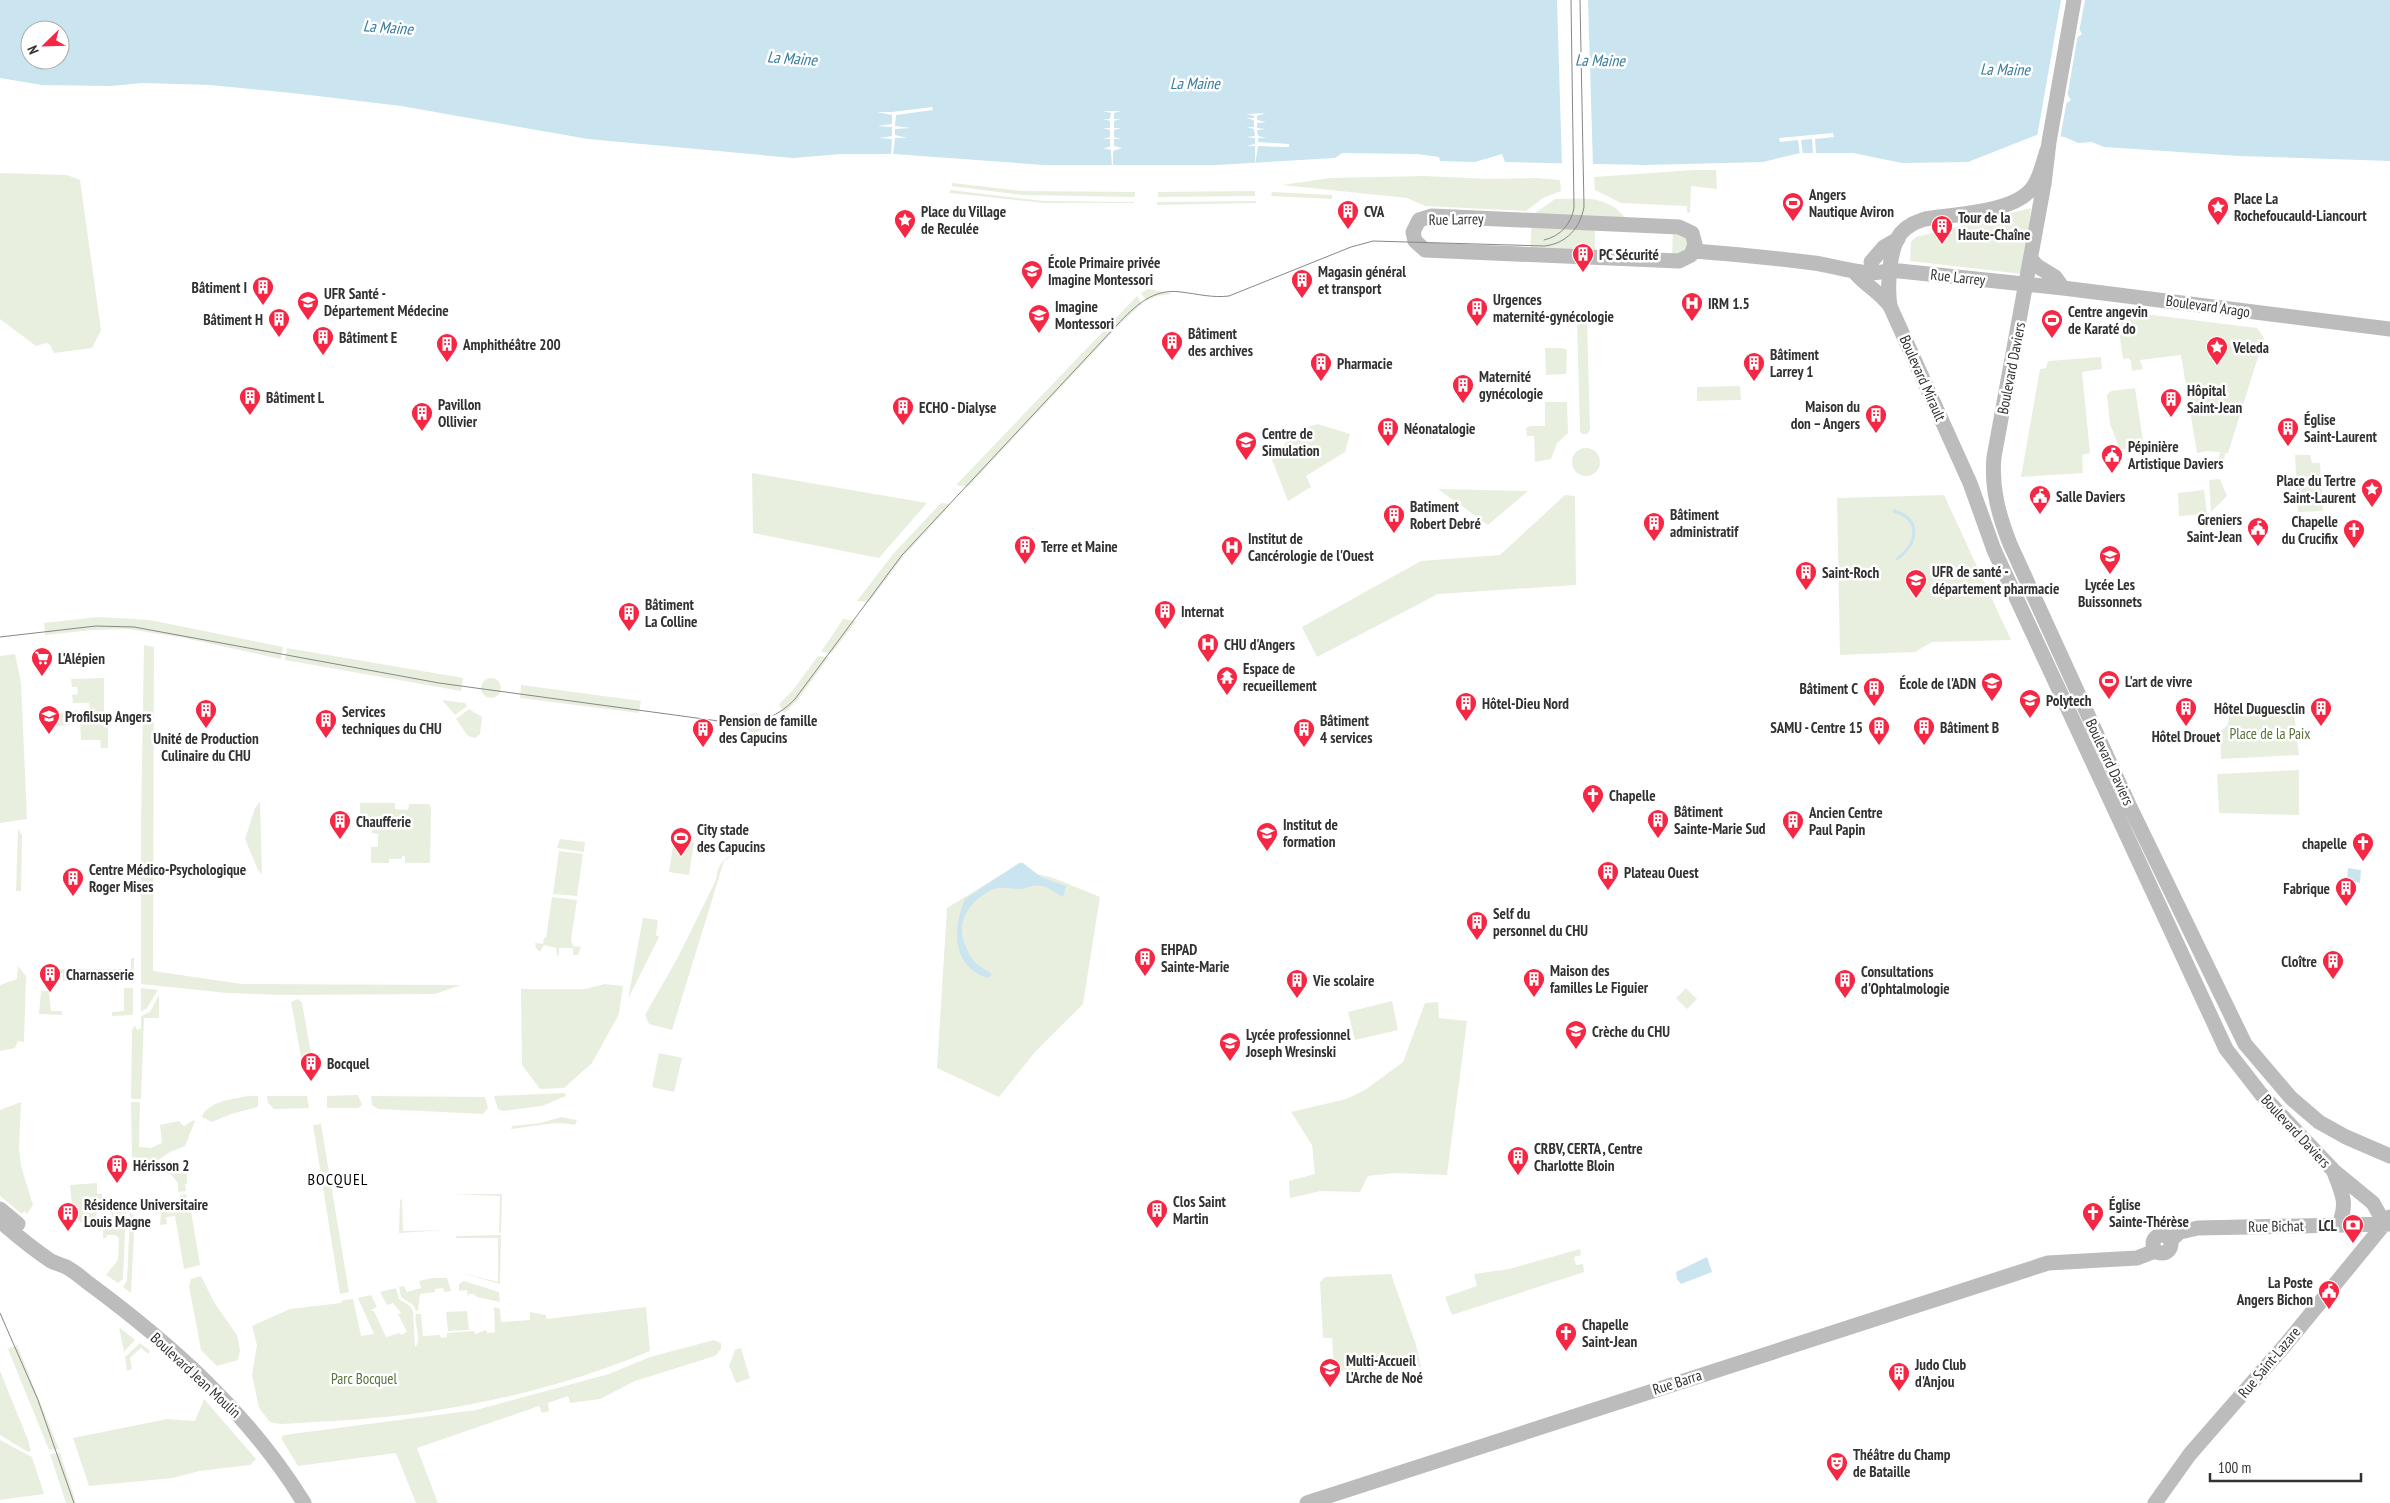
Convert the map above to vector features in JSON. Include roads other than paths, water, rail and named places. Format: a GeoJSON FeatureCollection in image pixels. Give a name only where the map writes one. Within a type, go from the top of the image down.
{"type":"FeatureCollection","features":[{"type":"Feature","properties":{"kind":"main road"},"geometry":{"type":"LineString","coordinates":[[1871,262],[1884,247],[1898,239],[1908,227],[1925,219],[1999,207],[2024,198],[2036,181],[2048,145],[2074,0]]}},
{"type":"Feature","properties":{"kind":"main road","name":"Boulevard Daviers"},"geometry":{"type":"LineString","coordinates":[[2048,145],[2044,184],[1994,466],[1998,511],[2010,544],[2130,807],[2245,1044],[2291,1098],[2319,1122],[2346,1137],[2390,1156]]}},
{"type":"Feature","properties":{"kind":"main road","name":"Rue Larrey"},"geometry":{"type":"LineString","coordinates":[[1438,216],[1679,226],[1692,233],[1696,244],[1694,251],[1688,258],[1679,261],[1451,253],[1425,250],[1415,242],[1413,232],[1419,220],[1438,216]]}},
{"type":"Feature","properties":{"kind":"main road","name":"Boulevard Mirault"},"geometry":{"type":"LineString","coordinates":[[1898,239],[1888,283],[1890,306],[1970,483]]}},
{"type":"Feature","properties":{"kind":"main road","name":"Rue Larrey"},"geometry":{"type":"LineString","coordinates":[[1694,251],[1814,263],[1854,271],[1882,273],[1890,270],[2027,285]]}},
{"type":"Feature","properties":{"kind":"main road"},"geometry":{"type":"LineString","coordinates":[[2031,259],[2036,266],[2055,277],[2063,288]]}},
{"type":"Feature","properties":{"kind":"main road","name":"Rue Larrey"},"geometry":{"type":"LineString","coordinates":[[1814,263],[1871,262],[1882,264],[1890,270]]}},
{"type":"Feature","properties":{"kind":"main road"},"geometry":{"type":"LineString","coordinates":[[1854,271],[1859,278],[1882,296],[1890,306]]}},
{"type":"Feature","properties":{"kind":"main road","name":"Boulevard Arago"},"geometry":{"type":"LineString","coordinates":[[2027,285],[2390,329]]}},
{"type":"Feature","properties":{"kind":"main road","name":"Boulevard Daviers"},"geometry":{"type":"LineString","coordinates":[[1970,483],[1996,555],[2082,736],[2226,1049],[2261,1094],[2334,1171],[2373,1203],[2388,1221]]}},
{"type":"Feature","properties":{"kind":"main road"},"geometry":{"type":"LineString","coordinates":[[2334,1171],[2344,1202],[2344,1212],[2339,1224]]}},
{"type":"Feature","properties":{"kind":"main road","name":"Rue Saint-Lazare"},"geometry":{"type":"LineString","coordinates":[[2155,1503],[2190,1454],[2286,1344],[2388,1221],[2390,1207]]}},
{"type":"Feature","properties":{"kind":"main road","name":"Boulevard Jean Moulin"},"geometry":{"type":"LineString","coordinates":[[0,1209],[58,1254],[67,1267]]}},
{"type":"Feature","properties":{"kind":"main road","name":"Boulevard Jean Moulin"},"geometry":{"type":"LineString","coordinates":[[0,1221],[52,1261],[67,1267],[168,1345],[238,1412],[264,1444],[304,1503]]}},
{"type":"Feature","properties":{"kind":"main road","name":"Rue Bichat"},"geometry":{"type":"LineString","coordinates":[[2048,1263],[2137,1258],[2155,1251],[2162,1254],[2168,1252],[2172,1246],[2171,1240],[2180,1232],[2198,1228],[2388,1221]]}},
{"type":"Feature","properties":{"kind":"main road","name":"Rue Barra"},"geometry":{"type":"LineString","coordinates":[[1307,1503],[2048,1263]]}},
{"type":"Feature","properties":{"kind":"water","name":"La Maine"},"geometry":{"type":"Polygon","coordinates":[[[0,0],[2390,0],[2390,161],[2239,156],[2104,147],[2092,142],[2078,143],[2065,137],[2039,134],[1968,162],[1902,163],[1853,153],[1800,153],[1763,162],[1646,165],[1505,162],[1502,154],[1475,162],[1440,161],[1439,157],[1417,154],[1342,153],[1335,158],[1217,165],[1044,165],[894,154],[841,154],[793,158],[588,139],[401,106],[210,85],[142,83],[111,86],[42,85],[0,78],[0,0]],[[2061,26],[2056,29],[2060,34],[2078,37],[2082,34],[2079,29],[2061,26]],[[2050,92],[2045,95],[2048,100],[2067,103],[2071,100],[2068,95],[2050,92]]]}},
{"type":"Feature","properties":{"kind":"water"},"geometry":{"type":"Polygon","coordinates":[[[1019,863],[1023,863],[1041,877],[1066,886],[1063,897],[1048,888],[1040,886],[1020,889],[997,888],[985,893],[971,905],[963,921],[963,938],[973,960],[992,974],[989,978],[977,973],[968,966],[962,957],[958,946],[957,934],[961,910],[965,899],[1019,863]]]}},
{"type":"Feature","properties":{"kind":"water"},"geometry":{"type":"Polygon","coordinates":[[[2348,868],[2361,870],[2360,883],[2347,880],[2348,868]]]}},
{"type":"Feature","properties":{"kind":"water"},"geometry":{"type":"Polygon","coordinates":[[[1707,1257],[1712,1272],[1681,1284],[1677,1279],[1676,1272],[1707,1257]]]}},
{"type":"Feature","properties":{"kind":"waterway"},"geometry":{"type":"LineString","coordinates":[[1894,511],[1910,520],[1914,533],[1909,546],[1897,559]]}},
{"type":"Feature","properties":{"kind":"tram line"},"geometry":{"type":"LineString","coordinates":[[1544,240],[1555,236],[1568,224],[1574,208],[1571,0]]}},
{"type":"Feature","properties":{"kind":"tram line"},"geometry":{"type":"LineString","coordinates":[[0,637],[96,626],[134,627],[439,683],[726,722],[745,723],[763,720],[780,712],[795,699],[902,555],[1117,325],[1145,300],[1171,291],[1211,296],[1229,296],[1351,247],[1373,241],[1545,246],[1560,242],[1566,238],[1576,228],[1584,207],[1580,0]]}},
{"type":"Feature","properties":{"kind":"tram line"},"geometry":{"type":"LineString","coordinates":[[0,1313],[38,1400],[74,1503]]}},
{"type":"Feature","properties":{"kind":"place","name":"Angers Nautique Aviron"},"geometry":{"type":"Point","coordinates":[1793,222]}},
{"type":"Feature","properties":{"kind":"place","name":"Place La Rochefoucauld-Liancourt"},"geometry":{"type":"Point","coordinates":[2218,226]}},
{"type":"Feature","properties":{"kind":"place","name":"CVA"},"geometry":{"type":"Point","coordinates":[1348,230]}},
{"type":"Feature","properties":{"kind":"place","name":"Place du Village de Reculée"},"geometry":{"type":"Point","coordinates":[905,239]}},
{"type":"Feature","properties":{"kind":"place","name":"Tour de la Haute-Chaîne"},"geometry":{"type":"Point","coordinates":[1942,245]}},
{"type":"Feature","properties":{"kind":"place","name":"PC Sécurité"},"geometry":{"type":"Point","coordinates":[1583,273]}},
{"type":"Feature","properties":{"kind":"place","name":"École Primaire privée Imagine Montessori"},"geometry":{"type":"Point","coordinates":[1032,290]}},
{"type":"Feature","properties":{"kind":"place","name":"Magasin général et transport"},"geometry":{"type":"Point","coordinates":[1302,299]}},
{"type":"Feature","properties":{"kind":"place","name":"Bâtiment I"},"geometry":{"type":"Point","coordinates":[263,306]}},
{"type":"Feature","properties":{"kind":"place","name":"UFR Santé - Département Médecine"},"geometry":{"type":"Point","coordinates":[308,321]}},
{"type":"Feature","properties":{"kind":"place","name":"IRM 1.5"},"geometry":{"type":"Point","coordinates":[1692,322]}},
{"type":"Feature","properties":{"kind":"place","name":"Urgences maternité-gynécologie"},"geometry":{"type":"Point","coordinates":[1477,327]}},
{"type":"Feature","properties":{"kind":"place","name":"Imagine Montessori"},"geometry":{"type":"Point","coordinates":[1039,334]}},
{"type":"Feature","properties":{"kind":"place","name":"Bâtiment H"},"geometry":{"type":"Point","coordinates":[279,338]}},
{"type":"Feature","properties":{"kind":"place","name":"Centre angevin de Karaté do"},"geometry":{"type":"Point","coordinates":[2052,339]}},
{"type":"Feature","properties":{"kind":"place","name":"Bâtiment E"},"geometry":{"type":"Point","coordinates":[323,356]}},
{"type":"Feature","properties":{"kind":"place","name":"Bâtiment des archives"},"geometry":{"type":"Point","coordinates":[1172,361]}},
{"type":"Feature","properties":{"kind":"place","name":"Amphithéâtre 200"},"geometry":{"type":"Point","coordinates":[447,363]}},
{"type":"Feature","properties":{"kind":"place","name":"Veleda"},"geometry":{"type":"Point","coordinates":[2217,366]}},
{"type":"Feature","properties":{"kind":"place","name":"Pharmacie"},"geometry":{"type":"Point","coordinates":[1321,382]}},
{"type":"Feature","properties":{"kind":"place","name":"Bâtiment Larrey 1"},"geometry":{"type":"Point","coordinates":[1754,382]}},
{"type":"Feature","properties":{"kind":"place","name":"Maternité gynécologie"},"geometry":{"type":"Point","coordinates":[1463,404]}},
{"type":"Feature","properties":{"kind":"place","name":"Bâtiment L"},"geometry":{"type":"Point","coordinates":[250,416]}},
{"type":"Feature","properties":{"kind":"place","name":"Hôpital Saint-Jean"},"geometry":{"type":"Point","coordinates":[2171,418]}},
{"type":"Feature","properties":{"kind":"place","name":"ECHO - Dialyse"},"geometry":{"type":"Point","coordinates":[903,426]}},
{"type":"Feature","properties":{"kind":"place","name":"Pavillon Ollivier"},"geometry":{"type":"Point","coordinates":[422,432]}},
{"type":"Feature","properties":{"kind":"place","name":"Maison du don – Angers"},"geometry":{"type":"Point","coordinates":[1876,434]}},
{"type":"Feature","properties":{"kind":"place","name":"Néonatalogie"},"geometry":{"type":"Point","coordinates":[1388,447]}},
{"type":"Feature","properties":{"kind":"place","name":"Église Saint-Laurent"},"geometry":{"type":"Point","coordinates":[2288,447]}},
{"type":"Feature","properties":{"kind":"place","name":"Centre de Simulation"},"geometry":{"type":"Point","coordinates":[1246,461]}},
{"type":"Feature","properties":{"kind":"place","name":"Pépinière Artistique Daviers"},"geometry":{"type":"Point","coordinates":[2112,474]}},
{"type":"Feature","properties":{"kind":"place","name":"Place du Tertre Saint-Laurent"},"geometry":{"type":"Point","coordinates":[2372,508]}},
{"type":"Feature","properties":{"kind":"place","name":"Salle Daviers"},"geometry":{"type":"Point","coordinates":[2040,515]}},
{"type":"Feature","properties":{"kind":"place","name":"Batiment Robert Debré"},"geometry":{"type":"Point","coordinates":[1394,534]}},
{"type":"Feature","properties":{"kind":"place","name":"Bâtiment administratif"},"geometry":{"type":"Point","coordinates":[1654,542]}},
{"type":"Feature","properties":{"kind":"place","name":"Greniers Saint-Jean"},"geometry":{"type":"Point","coordinates":[2258,547]}},
{"type":"Feature","properties":{"kind":"place","name":"Chapelle du Crucifix"},"geometry":{"type":"Point","coordinates":[2354,549]}},
{"type":"Feature","properties":{"kind":"place","name":"Terre et Maine"},"geometry":{"type":"Point","coordinates":[1025,565]}},
{"type":"Feature","properties":{"kind":"place","name":"Institut de Cancérologie de l'Ouest"},"geometry":{"type":"Point","coordinates":[1232,566]}},
{"type":"Feature","properties":{"kind":"place","name":"Lycée Les Buissonnets"},"geometry":{"type":"Point","coordinates":[2110,575]}},
{"type":"Feature","properties":{"kind":"place","name":"Saint-Roch"},"geometry":{"type":"Point","coordinates":[1806,591]}},
{"type":"Feature","properties":{"kind":"place","name":"UFR de santé - département pharmacie"},"geometry":{"type":"Point","coordinates":[1916,599]}},
{"type":"Feature","properties":{"kind":"place","name":"Internat"},"geometry":{"type":"Point","coordinates":[1165,630]}},
{"type":"Feature","properties":{"kind":"place","name":"Bâtiment La Colline"},"geometry":{"type":"Point","coordinates":[629,632]}},
{"type":"Feature","properties":{"kind":"place","name":"CHU d'Angers"},"geometry":{"type":"Point","coordinates":[1208,663]}},
{"type":"Feature","properties":{"kind":"place","name":"L'Alépien"},"geometry":{"type":"Point","coordinates":[42,677]}},
{"type":"Feature","properties":{"kind":"place","name":"Espace de recueillement"},"geometry":{"type":"Point","coordinates":[1227,696]}},
{"type":"Feature","properties":{"kind":"place","name":"L'art de vivre"},"geometry":{"type":"Point","coordinates":[2109,700]}},
{"type":"Feature","properties":{"kind":"place","name":"École de l'ADN"},"geometry":{"type":"Point","coordinates":[1992,702]}},
{"type":"Feature","properties":{"kind":"place","name":"Bâtiment C"},"geometry":{"type":"Point","coordinates":[1874,707]}},
{"type":"Feature","properties":{"kind":"place","name":"Polytech"},"geometry":{"type":"Point","coordinates":[2030,719]}},
{"type":"Feature","properties":{"kind":"place","name":"Hôtel-Dieu Nord"},"geometry":{"type":"Point","coordinates":[1466,722]}},
{"type":"Feature","properties":{"kind":"place","name":"Hôtel Drouet"},"geometry":{"type":"Point","coordinates":[2186,727]}},
{"type":"Feature","properties":{"kind":"place","name":"Hôtel Duguesclin"},"geometry":{"type":"Point","coordinates":[2321,727]}},
{"type":"Feature","properties":{"kind":"place","name":"Unité de Production Culinaire du CHU"},"geometry":{"type":"Point","coordinates":[206,729]}},
{"type":"Feature","properties":{"kind":"place","name":"Profilsup Angers"},"geometry":{"type":"Point","coordinates":[49,735]}},
{"type":"Feature","properties":{"kind":"place","name":"Services techniques du CHU"},"geometry":{"type":"Point","coordinates":[326,739]}},
{"type":"Feature","properties":{"kind":"place","name":"SAMU - Centre 15"},"geometry":{"type":"Point","coordinates":[1879,746]}},
{"type":"Feature","properties":{"kind":"place","name":"Bâtiment B"},"geometry":{"type":"Point","coordinates":[1924,746]}},
{"type":"Feature","properties":{"kind":"place","name":"Pension de famille des Capucins"},"geometry":{"type":"Point","coordinates":[703,748]}},
{"type":"Feature","properties":{"kind":"place","name":"Bâtiment 4 services"},"geometry":{"type":"Point","coordinates":[1304,748]}},
{"type":"Feature","properties":{"kind":"place","name":"Chapelle"},"geometry":{"type":"Point","coordinates":[1593,814]}},
{"type":"Feature","properties":{"kind":"place","name":"Bâtiment Sainte-Marie Sud"},"geometry":{"type":"Point","coordinates":[1658,839]}},
{"type":"Feature","properties":{"kind":"place","name":"Chaufferie"},"geometry":{"type":"Point","coordinates":[340,840]}},
{"type":"Feature","properties":{"kind":"place","name":"Ancien Centre Paul Papin"},"geometry":{"type":"Point","coordinates":[1793,840]}},
{"type":"Feature","properties":{"kind":"place","name":"Institut de formation"},"geometry":{"type":"Point","coordinates":[1267,852]}},
{"type":"Feature","properties":{"kind":"place","name":"City stade des Capucins"},"geometry":{"type":"Point","coordinates":[681,857]}},
{"type":"Feature","properties":{"kind":"place","name":"chapelle"},"geometry":{"type":"Point","coordinates":[2363,862]}},
{"type":"Feature","properties":{"kind":"place","name":"Plateau Ouest"},"geometry":{"type":"Point","coordinates":[1608,891]}},
{"type":"Feature","properties":{"kind":"place","name":"Centre Médico-Psychologique Roger Mises"},"geometry":{"type":"Point","coordinates":[73,897]}},
{"type":"Feature","properties":{"kind":"place","name":"Fabrique"},"geometry":{"type":"Point","coordinates":[2346,907]}},
{"type":"Feature","properties":{"kind":"place","name":"Self du personnel du CHU"},"geometry":{"type":"Point","coordinates":[1477,941]}},
{"type":"Feature","properties":{"kind":"place","name":"EHPAD Sainte-Marie"},"geometry":{"type":"Point","coordinates":[1145,977]}},
{"type":"Feature","properties":{"kind":"place","name":"Cloître"},"geometry":{"type":"Point","coordinates":[2333,980]}},
{"type":"Feature","properties":{"kind":"place","name":"Charnasserie"},"geometry":{"type":"Point","coordinates":[50,993]}},
{"type":"Feature","properties":{"kind":"place","name":"Maison des familles Le Figuier"},"geometry":{"type":"Point","coordinates":[1534,998]}},
{"type":"Feature","properties":{"kind":"place","name":"Vie scolaire"},"geometry":{"type":"Point","coordinates":[1297,999]}},
{"type":"Feature","properties":{"kind":"place","name":"Consultations d'Ophtalmologie"},"geometry":{"type":"Point","coordinates":[1845,999]}},
{"type":"Feature","properties":{"kind":"place","name":"Crèche du CHU"},"geometry":{"type":"Point","coordinates":[1576,1050]}},
{"type":"Feature","properties":{"kind":"place","name":"Lycée professionnel Joseph Wresinski"},"geometry":{"type":"Point","coordinates":[1230,1062]}},
{"type":"Feature","properties":{"kind":"place","name":"Bocquel"},"geometry":{"type":"Point","coordinates":[311,1082]}},
{"type":"Feature","properties":{"kind":"place","name":"CRBV, CERTA , Centre Charlotte Bloin"},"geometry":{"type":"Point","coordinates":[1518,1176]}},
{"type":"Feature","properties":{"kind":"place","name":"Hérisson 2"},"geometry":{"type":"Point","coordinates":[117,1184]}},
{"type":"Feature","properties":{"kind":"place","name":"Clos Saint Martin"},"geometry":{"type":"Point","coordinates":[1157,1229]}},
{"type":"Feature","properties":{"kind":"place","name":"Résidence Universitaire Louis Magne"},"geometry":{"type":"Point","coordinates":[68,1232]}},
{"type":"Feature","properties":{"kind":"place","name":"Église Sainte-Thérèse"},"geometry":{"type":"Point","coordinates":[2093,1232]}},
{"type":"Feature","properties":{"kind":"place","name":"LCL"},"geometry":{"type":"Point","coordinates":[2353,1244]}},
{"type":"Feature","properties":{"kind":"place","name":"La Poste Angers Bichon"},"geometry":{"type":"Point","coordinates":[2329,1310]}},
{"type":"Feature","properties":{"kind":"place","name":"Chapelle Saint-Jean"},"geometry":{"type":"Point","coordinates":[1566,1352]}},
{"type":"Feature","properties":{"kind":"place","name":"Multi-Accueil L'Arche de Noé"},"geometry":{"type":"Point","coordinates":[1330,1388]}},
{"type":"Feature","properties":{"kind":"place","name":"Judo Club d'Anjou"},"geometry":{"type":"Point","coordinates":[1899,1392]}},
{"type":"Feature","properties":{"kind":"place","name":"Théâtre du Champ de Bataille"},"geometry":{"type":"Point","coordinates":[1837,1482]}},
{"type":"Feature","properties":{"kind":"district","name":"BOCQUEL"},"geometry":{"type":"Point","coordinates":[338,1179]}},
{"type":"Feature","properties":{"kind":"park label","name":"Place de la Paix"},"geometry":{"type":"Point","coordinates":[2270,733]}},
{"type":"Feature","properties":{"kind":"park label","name":"Parc Bocquel"},"geometry":{"type":"Point","coordinates":[364,1378]}}]}
